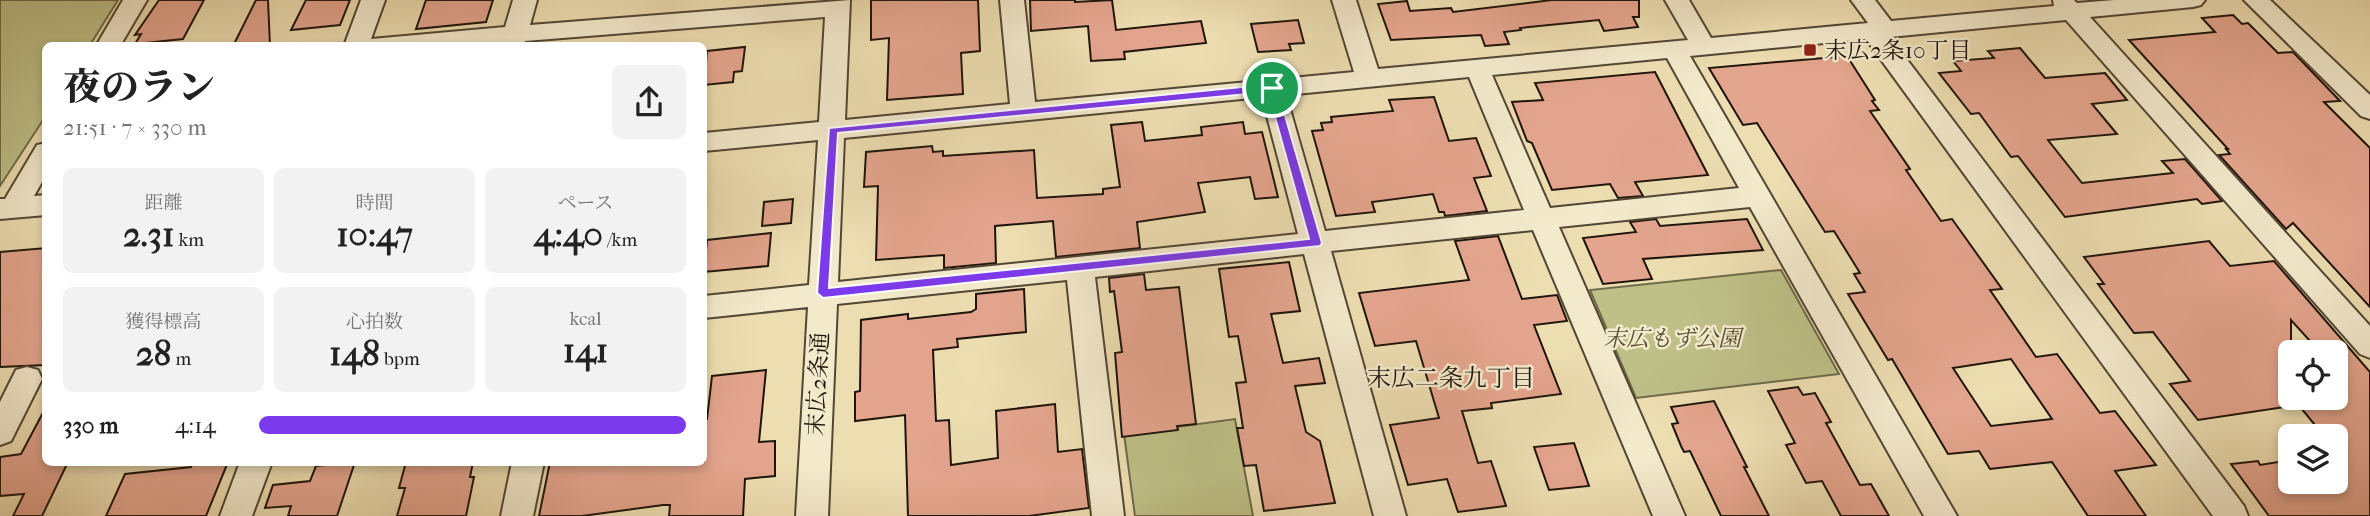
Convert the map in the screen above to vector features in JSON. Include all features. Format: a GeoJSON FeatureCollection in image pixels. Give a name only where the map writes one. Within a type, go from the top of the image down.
{"type":"FeatureCollection","features":[{"type":"Feature","properties":{"kind":"street"},"geometry":{"type":"LineString","coordinates":[[110,42],[135,0]]}},
{"type":"Feature","properties":{"kind":"street"},"geometry":{"type":"LineString","coordinates":[[357,42],[373,0]]}},
{"type":"Feature","properties":{"kind":"street"},"geometry":{"type":"LineString","coordinates":[[513,40],[525,0]]}},
{"type":"Feature","properties":{"kind":"street"},"geometry":{"type":"LineString","coordinates":[[1012,0],[1023,112]]}},
{"type":"Feature","properties":{"kind":"street"},"geometry":{"type":"LineString","coordinates":[[1344,0],[1369,79]]}},
{"type":"Feature","properties":{"kind":"street"},"geometry":{"type":"LineString","coordinates":[[1676,0],[1704,47]]}},
{"type":"Feature","properties":{"kind":"street"},"geometry":{"type":"LineString","coordinates":[[1863,0],[1879,30],[2232,516]]}},
{"type":"Feature","properties":{"kind":"street"},"geometry":{"type":"LineString","coordinates":[[707,142],[1879,30],[2066,6],[2193,0]]}},
{"type":"Feature","properties":{"kind":"street"},"geometry":{"type":"LineString","coordinates":[[2256,0],[2370,110]]}},
{"type":"Feature","properties":{"kind":"street"},"geometry":{"type":"LineString","coordinates":[[466,42],[513,40],[672,10],[837,4]]}},
{"type":"Feature","properties":{"kind":"street","name":"末広2条通"},"geometry":{"type":"LineString","coordinates":[[812,516],[833,130],[837,4]]}},
{"type":"Feature","properties":{"kind":"street"},"geometry":{"type":"LineString","coordinates":[[2066,6],[2370,346]]}},
{"type":"Feature","properties":{"kind":"street"},"geometry":{"type":"LineString","coordinates":[[1674,50],[1941,516]]}},
{"type":"Feature","properties":{"kind":"street"},"geometry":{"type":"LineString","coordinates":[[1477,68],[1669,516]]}},
{"type":"Feature","properties":{"kind":"street"},"geometry":{"type":"LineString","coordinates":[[1272,88],[1390,516]]}},
{"type":"Feature","properties":{"kind":"street"},"geometry":{"type":"LineString","coordinates":[[6,209],[42,158]]}},
{"type":"Feature","properties":{"kind":"street"},"geometry":{"type":"LineString","coordinates":[[707,307],[1758,196]]}},
{"type":"Feature","properties":{"kind":"street"},"geometry":{"type":"LineString","coordinates":[[6,209],[42,205]]}},
{"type":"Feature","properties":{"kind":"street"},"geometry":{"type":"LineString","coordinates":[[1080,266],[1108,516]]}},
{"type":"Feature","properties":{"kind":"street"},"geometry":{"type":"LineString","coordinates":[[0,432],[24,379]]}},
{"type":"Feature","properties":{"kind":"street"},"geometry":{"type":"LineString","coordinates":[[236,516],[255,466]]}},
{"type":"Feature","properties":{"kind":"street"},"geometry":{"type":"LineString","coordinates":[[517,516],[527,466]]}},
{"type":"Feature","properties":{"kind":"green space"},"geometry":{"type":"Polygon","coordinates":[[[0,0],[118,0],[92,42],[42,42],[42,122],[0,186],[0,0]]]}},
{"type":"Feature","properties":{"kind":"green space","name":"末広もず公園"},"geometry":{"type":"Polygon","coordinates":[[[1781,270],[1839,374],[1636,398],[1590,290],[1781,270]]]}},
{"type":"Feature","properties":{"kind":"green space"},"geometry":{"type":"Polygon","coordinates":[[[1235,419],[1253,516],[1135,516],[1124,434],[1235,419]]]}},
{"type":"Feature","properties":{"kind":"building"},"geometry":{"type":"Polygon","coordinates":[[[159,0],[204,0],[183,39],[136,42],[141,34],[135,35],[159,0]]]}},
{"type":"Feature","properties":{"kind":"building"},"geometry":{"type":"Polygon","coordinates":[[[256,0],[268,0],[270,42],[235,42],[256,0]]]}},
{"type":"Feature","properties":{"kind":"building"},"geometry":{"type":"Polygon","coordinates":[[[306,0],[350,0],[340,25],[291,30],[306,0]]]}},
{"type":"Feature","properties":{"kind":"building"},"geometry":{"type":"Polygon","coordinates":[[[426,0],[493,0],[486,22],[416,29],[426,0]]]}},
{"type":"Feature","properties":{"kind":"building"},"geometry":{"type":"Polygon","coordinates":[[[871,0],[978,0],[980,51],[961,53],[963,94],[887,100],[889,38],[871,40],[871,0]]]}},
{"type":"Feature","properties":{"kind":"building"},"geometry":{"type":"Polygon","coordinates":[[[1030,0],[1112,0],[1116,30],[1201,21],[1206,43],[1124,52],[1125,59],[1091,61],[1088,26],[1031,31],[1030,0]]]}},
{"type":"Feature","properties":{"kind":"building"},"geometry":{"type":"Polygon","coordinates":[[[1552,0],[1639,0],[1639,17],[1633,17],[1638,27],[1604,31],[1599,20],[1520,28],[1521,30],[1504,32],[1509,44],[1485,46],[1481,35],[1391,40],[1378,4],[1407,1],[1410,11],[1451,8],[1453,12],[1552,0]]]}},
{"type":"Feature","properties":{"kind":"building"},"geometry":{"type":"Polygon","coordinates":[[[2233,15],[2242,24],[2248,23],[2278,53],[2293,52],[2340,101],[2324,102],[2370,148],[2370,307],[2293,223],[2286,229],[2219,155],[2230,154],[2129,40],[2215,32],[2202,18],[2233,15]]]}},
{"type":"Feature","properties":{"kind":"building"},"geometry":{"type":"Polygon","coordinates":[[[1298,20],[1304,43],[1289,44],[1291,50],[1258,52],[1251,24],[1298,20]]]}},
{"type":"Feature","properties":{"kind":"building"},"geometry":{"type":"Polygon","coordinates":[[[745,47],[742,71],[734,72],[733,82],[707,85],[707,51],[745,47]]]}},
{"type":"Feature","properties":{"kind":"building"},"geometry":{"type":"Polygon","coordinates":[[[2020,48],[2045,78],[2105,73],[2127,100],[2092,104],[2117,134],[2048,140],[2082,183],[2173,173],[2162,161],[2185,159],[2222,201],[2202,204],[2197,199],[2065,217],[2018,156],[2011,157],[1979,113],[1971,114],[1939,73],[1961,71],[1953,61],[1994,58],[1988,51],[2020,48]]]}},
{"type":"Feature","properties":{"kind":"building"},"geometry":{"type":"Polygon","coordinates":[[[1847,56],[1879,110],[1870,111],[1910,169],[1906,170],[1941,221],[1952,219],[2002,289],[1990,290],[2036,357],[2057,354],[2100,413],[2115,411],[2156,465],[2115,471],[2146,516],[2088,516],[2052,462],[1990,469],[1979,451],[1948,454],[1892,359],[1888,360],[1848,294],[1865,292],[1854,274],[1860,273],[1834,231],[1825,232],[1757,123],[1743,125],[1709,68],[1847,56]],[[2011,359],[1953,368],[1991,426],[2052,419],[2011,359]]]}},
{"type":"Feature","properties":{"kind":"building"},"geometry":{"type":"Polygon","coordinates":[[[1655,72],[1708,175],[1635,182],[1643,196],[1618,198],[1610,184],[1552,190],[1532,143],[1527,141],[1512,102],[1543,100],[1535,83],[1655,72]]]}},
{"type":"Feature","properties":{"kind":"building"},"geometry":{"type":"Polygon","coordinates":[[[1434,97],[1449,141],[1476,138],[1491,176],[1474,178],[1487,211],[1445,216],[1444,212],[1439,212],[1433,194],[1372,202],[1375,212],[1336,216],[1312,131],[1323,130],[1321,123],[1332,122],[1331,117],[1393,111],[1389,100],[1434,97]]]}},
{"type":"Feature","properties":{"kind":"building"},"geometry":{"type":"Polygon","coordinates":[[[1142,122],[1145,141],[1202,135],[1201,127],[1243,122],[1245,134],[1262,132],[1278,197],[1255,199],[1250,177],[1198,183],[1205,212],[1137,222],[1140,248],[1056,257],[1053,221],[995,226],[996,263],[944,268],[944,255],[876,260],[878,186],[864,187],[866,152],[932,146],[933,152],[943,151],[943,156],[1034,150],[1037,198],[1103,194],[1103,189],[1120,187],[1111,125],[1142,122]]]}},
{"type":"Feature","properties":{"kind":"building"},"geometry":{"type":"Polygon","coordinates":[[[793,199],[791,223],[762,226],[764,202],[793,199]]]}},
{"type":"Feature","properties":{"kind":"building"},"geometry":{"type":"Polygon","coordinates":[[[1656,219],[1660,226],[1747,219],[1763,250],[1643,259],[1652,279],[1603,284],[1583,238],[1636,232],[1630,222],[1656,219]]]}},
{"type":"Feature","properties":{"kind":"building"},"geometry":{"type":"Polygon","coordinates":[[[771,233],[768,266],[707,272],[707,240],[771,233]]]}},
{"type":"Feature","properties":{"kind":"building"},"geometry":{"type":"Polygon","coordinates":[[[1498,236],[1522,299],[1557,295],[1567,321],[1534,325],[1561,394],[1491,403],[1492,408],[1462,411],[1478,463],[1491,461],[1506,506],[1458,512],[1447,479],[1408,485],[1390,425],[1439,418],[1416,341],[1375,346],[1359,293],[1469,280],[1455,241],[1498,236]]]}},
{"type":"Feature","properties":{"kind":"building"},"geometry":{"type":"Polygon","coordinates":[[[2209,241],[2230,266],[2274,261],[2342,340],[2309,340],[2291,320],[2291,340],[2278,340],[2278,408],[2198,420],[2170,384],[2190,381],[2153,332],[2134,333],[2098,284],[2104,284],[2084,257],[2209,241]]]}},
{"type":"Feature","properties":{"kind":"building"},"geometry":{"type":"Polygon","coordinates":[[[42,248],[42,365],[0,367],[0,252],[42,248]]]}},
{"type":"Feature","properties":{"kind":"building"},"geometry":{"type":"Polygon","coordinates":[[[1289,262],[1300,311],[1271,314],[1283,363],[1319,358],[1325,383],[1295,386],[1306,432],[1320,441],[1335,503],[1264,511],[1256,465],[1244,466],[1237,428],[1243,428],[1236,383],[1246,382],[1238,336],[1229,337],[1219,269],[1289,262]]]}},
{"type":"Feature","properties":{"kind":"building"},"geometry":{"type":"Polygon","coordinates":[[[1144,274],[1146,290],[1179,287],[1196,424],[1177,426],[1178,430],[1122,437],[1115,353],[1122,352],[1114,291],[1110,292],[1109,278],[1144,274]]]}},
{"type":"Feature","properties":{"kind":"building"},"geometry":{"type":"Polygon","coordinates":[[[1024,289],[1026,332],[957,339],[958,347],[933,350],[936,421],[949,420],[951,465],[998,458],[996,411],[1055,404],[1058,452],[1082,449],[1089,508],[1029,516],[908,516],[905,415],[855,421],[855,392],[860,391],[861,320],[908,314],[908,319],[971,312],[976,309],[976,294],[1024,289]]]}},
{"type":"Feature","properties":{"kind":"building"},"geometry":{"type":"Polygon","coordinates":[[[2348,347],[2370,372],[2370,516],[2269,516],[2231,464],[2258,461],[2260,465],[2278,462],[2278,494],[2348,494],[2348,424],[2314,424],[2303,410],[2348,410],[2348,347]]]}},
{"type":"Feature","properties":{"kind":"building"},"geometry":{"type":"Polygon","coordinates":[[[766,370],[759,442],[775,441],[775,476],[745,479],[743,516],[669,516],[670,505],[663,505],[582,516],[539,516],[549,466],[707,466],[707,419],[712,376],[766,370]]]}},
{"type":"Feature","properties":{"kind":"building"},"geometry":{"type":"Polygon","coordinates":[[[1798,387],[1803,395],[1815,393],[1831,422],[1826,423],[1860,485],[1871,484],[1889,516],[1841,516],[1822,481],[1806,483],[1786,445],[1795,443],[1768,391],[1798,387]]]}},
{"type":"Feature","properties":{"kind":"building"},"geometry":{"type":"Polygon","coordinates":[[[1714,401],[1769,516],[1721,516],[1690,451],[1684,452],[1681,446],[1672,424],[1678,423],[1671,407],[1714,401]]]}},
{"type":"Feature","properties":{"kind":"building"},"geometry":{"type":"Polygon","coordinates":[[[42,415],[42,466],[66,466],[42,516],[13,516],[24,494],[0,496],[0,457],[21,454],[42,415]]]}},
{"type":"Feature","properties":{"kind":"building"},"geometry":{"type":"Polygon","coordinates":[[[1574,443],[1589,486],[1549,490],[1534,447],[1574,443]]]}},
{"type":"Feature","properties":{"kind":"building"},"geometry":{"type":"Polygon","coordinates":[[[226,466],[206,516],[106,516],[125,474],[226,466]]]}},
{"type":"Feature","properties":{"kind":"building"},"geometry":{"type":"Polygon","coordinates":[[[316,466],[354,466],[337,516],[288,516],[291,506],[265,508],[273,485],[310,481],[316,466]]]}},
{"type":"Feature","properties":{"kind":"building"},"geometry":{"type":"Polygon","coordinates":[[[405,466],[472,466],[470,477],[474,477],[466,516],[397,516],[405,488],[399,488],[405,466]]]}},
{"type":"Feature","properties":{"kind":"place","name":"末広2条10丁目"},"geometry":{"type":"Point","coordinates":[1810,50]}},
{"type":"Feature","properties":{"kind":"district","name":"末広二条九丁目"},"geometry":{"type":"Point","coordinates":[1451,378]}},
{"type":"Feature","properties":{"kind":"route"},"geometry":{"type":"LineString","coordinates":[[1272,88],[1316,243],[823,293],[833,130],[1272,88]]}}]}
